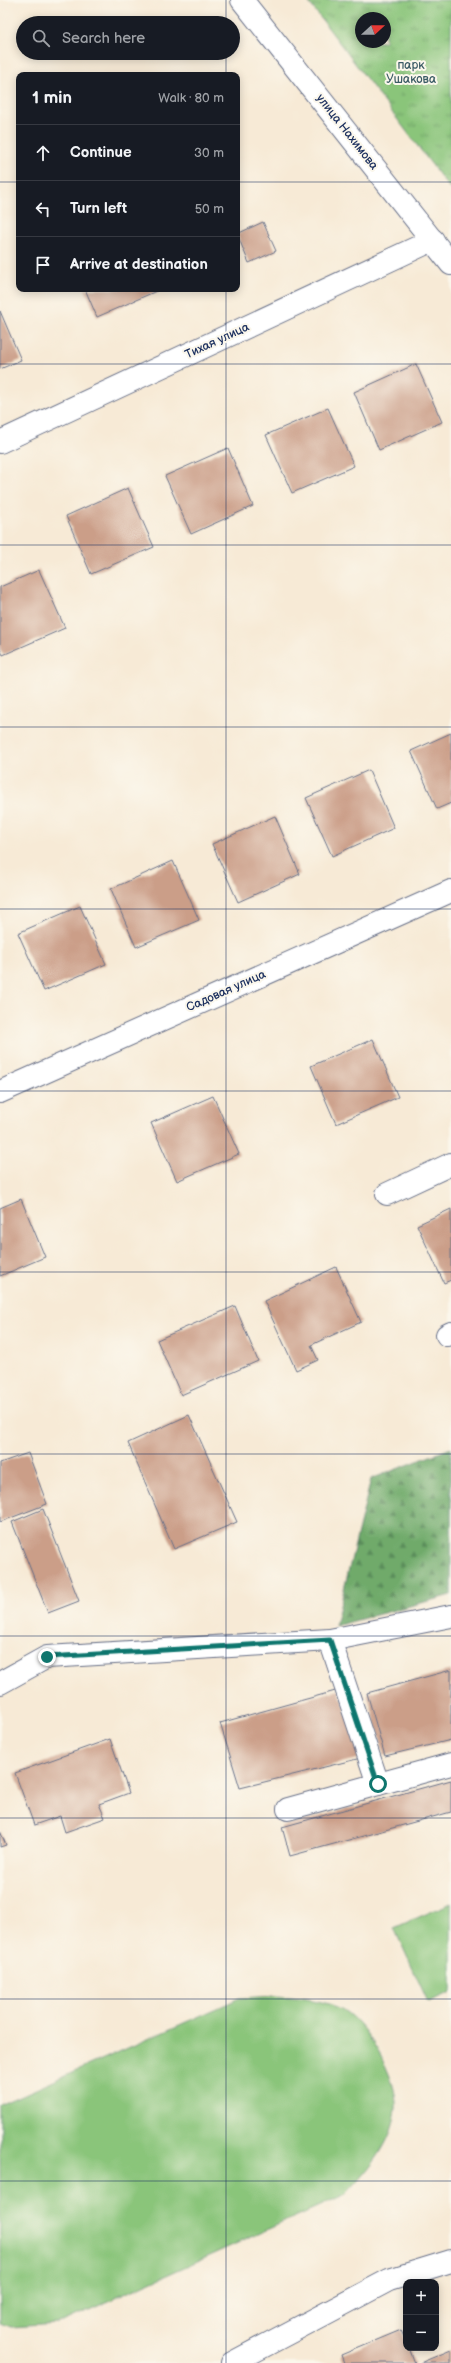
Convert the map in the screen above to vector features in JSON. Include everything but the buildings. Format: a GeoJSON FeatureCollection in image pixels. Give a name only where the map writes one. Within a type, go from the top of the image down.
{"type":"FeatureCollection","features":[{"type":"Feature","properties":{"kind":"street","name":"улица Нахимова"},"geometry":{"type":"LineString","coordinates":[[242,0],[451,264]]}},
{"type":"Feature","properties":{"kind":"street","name":"Тихая улица"},"geometry":{"type":"LineString","coordinates":[[0,442],[433,240]]}},
{"type":"Feature","properties":{"kind":"street","name":"Садовая улица"},"geometry":{"type":"LineString","coordinates":[[0,1092],[451,891]]}},
{"type":"Feature","properties":{"kind":"street"},"geometry":{"type":"LineString","coordinates":[[387,1194],[451,1164]]}},
{"type":"Feature","properties":{"kind":"street"},"geometry":{"type":"LineString","coordinates":[[0,1683],[47,1657],[330,1640],[451,1616]]}},
{"type":"Feature","properties":{"kind":"street"},"geometry":{"type":"LineString","coordinates":[[330,1640],[378,1784]]}},
{"type":"Feature","properties":{"kind":"street"},"geometry":{"type":"LineString","coordinates":[[288,1809],[451,1764]]}},
{"type":"Feature","properties":{"kind":"street"},"geometry":{"type":"LineString","coordinates":[[232,2363],[389,2280],[451,2261]]}},
{"type":"Feature","properties":{"kind":"green space","name":"парк Ушакова"},"geometry":{"type":"Polygon","coordinates":[[[307,0],[451,0],[451,190],[307,0]]]}},
{"type":"Feature","properties":{"kind":"green space"},"geometry":{"type":"Polygon","coordinates":[[[451,1448],[451,1595],[335,1626],[371,1479],[451,1448]]]}},
{"type":"Feature","properties":{"kind":"green space"},"geometry":{"type":"Polygon","coordinates":[[[451,1903],[451,1992],[428,2002],[394,1928],[451,1903]]]}},
{"type":"Feature","properties":{"kind":"green space"},"geometry":{"type":"Polygon","coordinates":[[[274,1996],[314,2000],[337,2007],[347,2013],[358,2023],[368,2036],[386,2066],[395,2096],[396,2108],[394,2120],[385,2144],[363,2175],[346,2194],[58,2324],[11,2327],[0,2323],[0,2105],[240,1998],[274,1996]]]}},
{"type":"Feature","properties":{"kind":"route"},"geometry":{"type":"LineString","coordinates":[[47,1657],[330,1640],[378,1784]]}}]}
